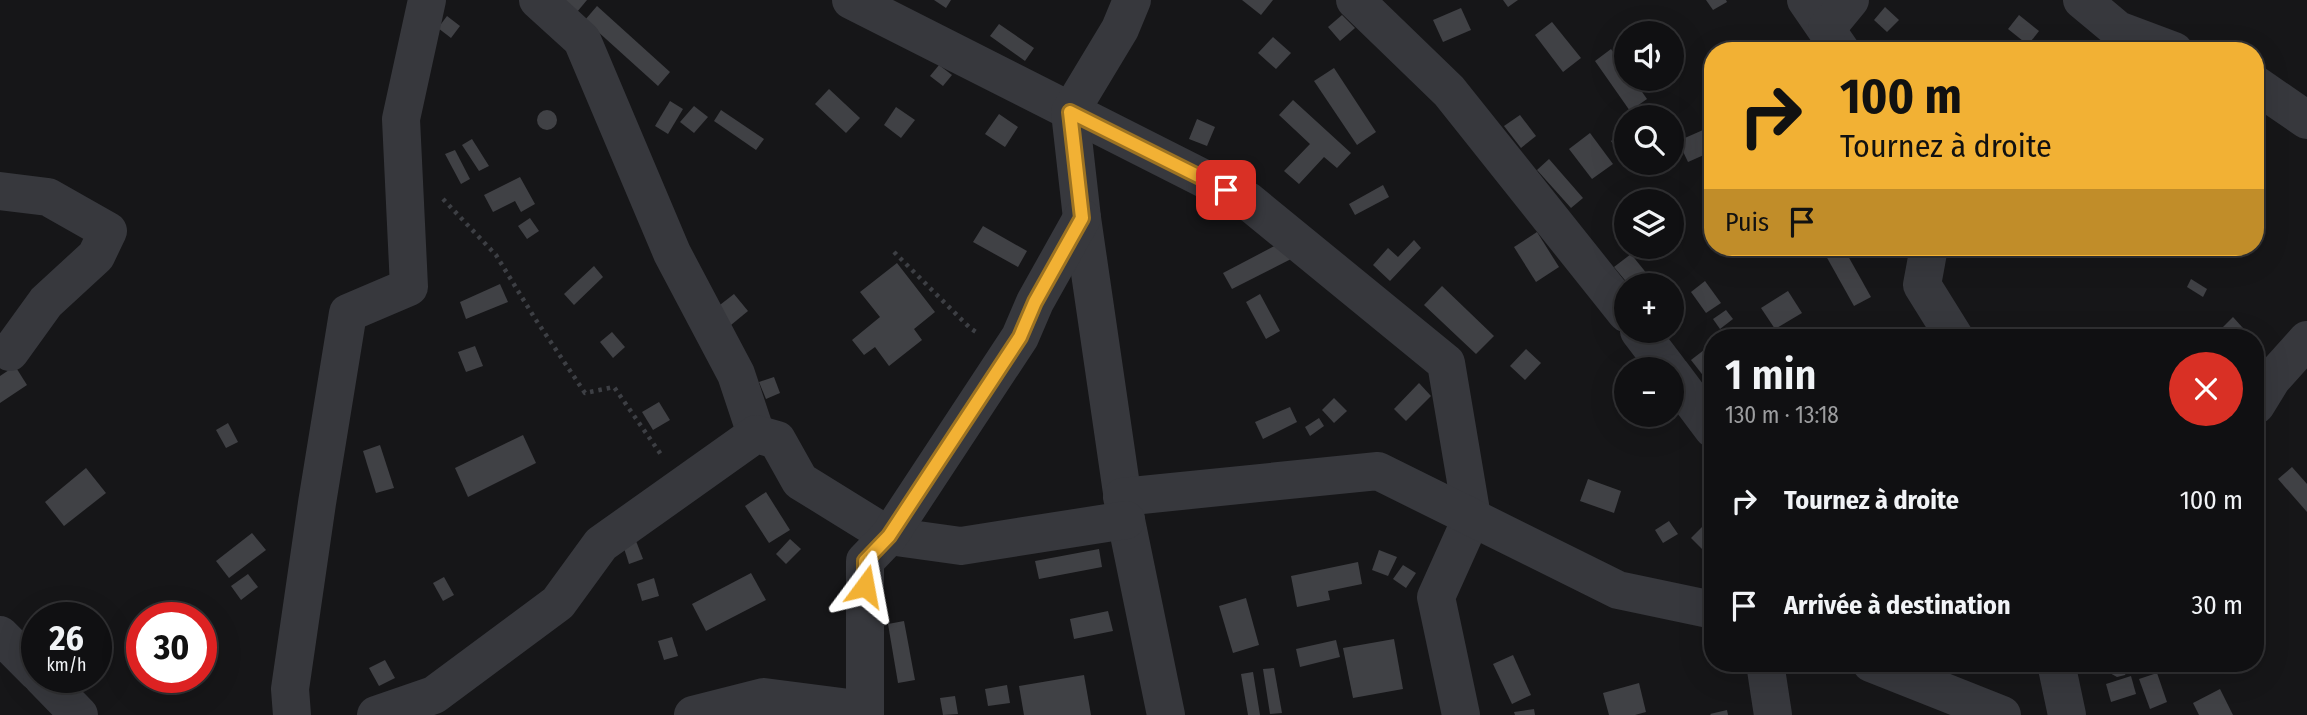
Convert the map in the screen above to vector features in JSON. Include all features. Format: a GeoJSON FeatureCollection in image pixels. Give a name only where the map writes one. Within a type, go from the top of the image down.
{"type":"FeatureCollection","features":[{"type":"Feature","properties":{"kind":"street"},"geometry":{"type":"LineString","coordinates":[[292,715],[290,689],[348,313],[409,287],[401,119],[427,0]]}},
{"type":"Feature","properties":{"kind":"street"},"geometry":{"type":"LineString","coordinates":[[538,0],[582,40],[672,253],[736,374],[756,434]]}},
{"type":"Feature","properties":{"kind":"street"},"geometry":{"type":"LineString","coordinates":[[851,0],[1248,201],[1446,363],[1472,517],[1436,597],[1461,715]]}},
{"type":"Feature","properties":{"kind":"street"},"geometry":{"type":"LineString","coordinates":[[1132,0],[1120,29],[1070,112],[1082,218],[1124,508],[1166,715]]}},
{"type":"Feature","properties":{"kind":"street"},"geometry":{"type":"LineString","coordinates":[[2082,0],[2118,30],[2150,42]]}},
{"type":"Feature","properties":{"kind":"street"},"geometry":{"type":"LineString","coordinates":[[1363,3],[1449,91],[1614,298]]}},
{"type":"Feature","properties":{"kind":"street"},"geometry":{"type":"LineString","coordinates":[[2264,90],[2307,120]]}},
{"type":"Feature","properties":{"kind":"street"},"geometry":{"type":"LineString","coordinates":[[0,191],[48,197],[108,231],[96,256],[46,302],[9,352]]}},
{"type":"Feature","properties":{"kind":"street"},"geometry":{"type":"LineString","coordinates":[[693,715],[764,697],[863,713],[865,561],[889,536],[1009,354],[1082,218]]}},
{"type":"Feature","properties":{"kind":"street"},"geometry":{"type":"LineString","coordinates":[[1927,256],[1922,285],[1949,329]]}},
{"type":"Feature","properties":{"kind":"street"},"geometry":{"type":"LineString","coordinates":[[2264,392],[2272,379],[2307,340]]}},
{"type":"Feature","properties":{"kind":"street"},"geometry":{"type":"LineString","coordinates":[[1648,343],[1659,357]]}},
{"type":"Feature","properties":{"kind":"street"},"geometry":{"type":"LineString","coordinates":[[1684,390],[1704,417]]}},
{"type":"Feature","properties":{"kind":"street"},"geometry":{"type":"LineString","coordinates":[[376,715],[434,695],[558,603],[601,544],[756,434]]}},
{"type":"Feature","properties":{"kind":"street"},"geometry":{"type":"LineString","coordinates":[[756,434],[776,440],[800,481],[889,536],[961,546],[1124,508],[1378,471],[1618,590],[1704,608]]}},
{"type":"Feature","properties":{"kind":"street"},"geometry":{"type":"LineString","coordinates":[[0,635],[21,656]]}},
{"type":"Feature","properties":{"kind":"street"},"geometry":{"type":"LineString","coordinates":[[1766,672],[1773,715]]}},
{"type":"Feature","properties":{"kind":"street"},"geometry":{"type":"LineString","coordinates":[[1894,672],[2002,715]]}},
{"type":"Feature","properties":{"kind":"street"},"geometry":{"type":"LineString","coordinates":[[2058,672],[2067,715]]}},
{"type":"Feature","properties":{"kind":"street"},"geometry":{"type":"LineString","coordinates":[[58,693],[79,715]]}},
{"type":"Feature","properties":{"kind":"path"},"geometry":{"type":"LineString","coordinates":[[404,157],[496,255],[584,393],[614,387],[683,486]]}},
{"type":"Feature","properties":{"kind":"path"},"geometry":{"type":"LineString","coordinates":[[894,252],[970,328],[1009,354]]}},
{"type":"Feature","properties":{"kind":"building"},"geometry":{"type":"Polygon","coordinates":[[[563,0],[587,0],[577,12],[563,0]]]}},
{"type":"Feature","properties":{"kind":"building"},"geometry":{"type":"Polygon","coordinates":[[[934,0],[951,0],[946,8],[934,0]]]}},
{"type":"Feature","properties":{"kind":"building"},"geometry":{"type":"Polygon","coordinates":[[[1242,0],[1273,0],[1261,15],[1242,0]]]}},
{"type":"Feature","properties":{"kind":"building"},"geometry":{"type":"Polygon","coordinates":[[[1503,0],[1518,0],[1508,7],[1503,0]]]}},
{"type":"Feature","properties":{"kind":"building"},"geometry":{"type":"Polygon","coordinates":[[[1706,0],[1726,0],[1727,2],[1713,10],[1706,0]]]}},
{"type":"Feature","properties":{"kind":"building"},"geometry":{"type":"Polygon","coordinates":[[[597,6],[670,72],[658,86],[585,20],[597,6]]]}},
{"type":"Feature","properties":{"kind":"building"},"geometry":{"type":"Polygon","coordinates":[[[1885,7],[1899,20],[1887,32],[1874,20],[1885,7]]]}},
{"type":"Feature","properties":{"kind":"building"},"geometry":{"type":"Polygon","coordinates":[[[1461,8],[1471,30],[1443,42],[1433,20],[1461,8]]]}},
{"type":"Feature","properties":{"kind":"building"},"geometry":{"type":"Polygon","coordinates":[[[1342,15],[1355,28],[1340,41],[1328,27],[1342,15]]]}},
{"type":"Feature","properties":{"kind":"building"},"geometry":{"type":"Polygon","coordinates":[[[2019,15],[2039,31],[2030,42],[2024,42],[2008,29],[2019,15]]]}},
{"type":"Feature","properties":{"kind":"building"},"geometry":{"type":"Polygon","coordinates":[[[447,16],[460,26],[451,38],[438,28],[447,16]]]}},
{"type":"Feature","properties":{"kind":"building"},"geometry":{"type":"Polygon","coordinates":[[[1552,22],[1581,58],[1563,72],[1535,35],[1552,22]]]}},
{"type":"Feature","properties":{"kind":"building"},"geometry":{"type":"Polygon","coordinates":[[[999,24],[1034,48],[1025,61],[990,36],[999,24]]]}},
{"type":"Feature","properties":{"kind":"building"},"geometry":{"type":"Polygon","coordinates":[[[1273,37],[1291,53],[1276,69],[1258,53],[1273,37]]]}},
{"type":"Feature","properties":{"kind":"building"},"geometry":{"type":"Polygon","coordinates":[[[1611,49],[1614,53],[1614,88],[1595,61],[1611,49]]]}},
{"type":"Feature","properties":{"kind":"building"},"geometry":{"type":"Polygon","coordinates":[[[939,65],[952,75],[943,86],[930,76],[939,65]]]}},
{"type":"Feature","properties":{"kind":"building"},"geometry":{"type":"Polygon","coordinates":[[[1334,68],[1376,132],[1357,145],[1314,81],[1334,68]]]}},
{"type":"Feature","properties":{"kind":"building"},"geometry":{"type":"Polygon","coordinates":[[[829,89],[860,118],[846,133],[815,104],[829,89]]]}},
{"type":"Feature","properties":{"kind":"building"},"geometry":{"type":"Polygon","coordinates":[[[1616,91],[1641,91],[1647,99],[1638,105],[1626,105],[1616,91]]]}},
{"type":"Feature","properties":{"kind":"building"},"geometry":{"type":"Polygon","coordinates":[[[1293,100],[1351,153],[1337,168],[1324,157],[1299,184],[1284,171],[1310,144],[1279,115],[1293,100]]]}},
{"type":"Feature","properties":{"kind":"building"},"geometry":{"type":"Polygon","coordinates":[[[670,101],[683,109],[668,134],[655,126],[670,101]]]}},
{"type":"Feature","properties":{"kind":"building"},"geometry":{"type":"Polygon","coordinates":[[[694,106],[708,117],[694,133],[680,122],[694,106]]]}},
{"type":"Feature","properties":{"kind":"building"},"geometry":{"type":"Polygon","coordinates":[[[896,107],[915,120],[901,138],[884,125],[896,107]]]}},
{"type":"Feature","properties":{"kind":"building"},"geometry":{"type":"Polygon","coordinates":[[[543,110],[551,110],[557,120],[551,130],[543,130],[537,124],[537,116],[543,110]]]}},
{"type":"Feature","properties":{"kind":"building"},"geometry":{"type":"Polygon","coordinates":[[[721,110],[764,139],[756,150],[714,121],[721,110]]]}},
{"type":"Feature","properties":{"kind":"building"},"geometry":{"type":"Polygon","coordinates":[[[999,114],[1018,127],[1005,147],[985,134],[999,114]]]}},
{"type":"Feature","properties":{"kind":"building"},"geometry":{"type":"Polygon","coordinates":[[[1520,115],[1536,136],[1521,148],[1504,126],[1520,115]]]}},
{"type":"Feature","properties":{"kind":"building"},"geometry":{"type":"Polygon","coordinates":[[[1197,119],[1215,127],[1207,146],[1189,139],[1197,119]]]}},
{"type":"Feature","properties":{"kind":"building"},"geometry":{"type":"Polygon","coordinates":[[[1703,130],[1704,155],[1688,162],[1684,154],[1684,138],[1703,130]]]}},
{"type":"Feature","properties":{"kind":"building"},"geometry":{"type":"Polygon","coordinates":[[[1590,133],[1613,164],[1592,179],[1569,149],[1590,133]]]}},
{"type":"Feature","properties":{"kind":"building"},"geometry":{"type":"Polygon","coordinates":[[[472,139],[489,166],[479,171],[462,145],[472,139]]]}},
{"type":"Feature","properties":{"kind":"building"},"geometry":{"type":"Polygon","coordinates":[[[455,150],[470,179],[461,184],[445,154],[455,150]]]}},
{"type":"Feature","properties":{"kind":"building"},"geometry":{"type":"Polygon","coordinates":[[[1549,159],[1583,198],[1571,208],[1537,170],[1549,159]]]}},
{"type":"Feature","properties":{"kind":"building"},"geometry":{"type":"Polygon","coordinates":[[[520,177],[535,204],[521,212],[515,201],[493,212],[484,195],[520,177]]]}},
{"type":"Feature","properties":{"kind":"building"},"geometry":{"type":"Polygon","coordinates":[[[1383,185],[1389,197],[1355,215],[1349,204],[1383,185]]]}},
{"type":"Feature","properties":{"kind":"building"},"geometry":{"type":"Polygon","coordinates":[[[530,218],[539,231],[527,239],[518,226],[530,218]]]}},
{"type":"Feature","properties":{"kind":"building"},"geometry":{"type":"Polygon","coordinates":[[[983,226],[1027,251],[1018,267],[973,242],[983,226]]]}},
{"type":"Feature","properties":{"kind":"building"},"geometry":{"type":"Polygon","coordinates":[[[1537,232],[1559,267],[1536,282],[1514,247],[1537,232]]]}},
{"type":"Feature","properties":{"kind":"building"},"geometry":{"type":"Polygon","coordinates":[[[1414,240],[1421,248],[1390,281],[1373,265],[1388,248],[1398,257],[1414,240]]]}},
{"type":"Feature","properties":{"kind":"building"},"geometry":{"type":"Polygon","coordinates":[[[1284,241],[1293,258],[1232,289],[1223,273],[1284,241]]]}},
{"type":"Feature","properties":{"kind":"building"},"geometry":{"type":"Polygon","coordinates":[[[1826,256],[1848,256],[1871,297],[1854,306],[1826,256]]]}},
{"type":"Feature","properties":{"kind":"building"},"geometry":{"type":"Polygon","coordinates":[[[1624,259],[1635,259],[1646,273],[1619,273],[1614,267],[1624,259]]]}},
{"type":"Feature","properties":{"kind":"building"},"geometry":{"type":"Polygon","coordinates":[[[897,263],[935,312],[914,329],[922,340],[889,366],[875,347],[864,355],[852,340],[880,317],[860,292],[897,263]]]}},
{"type":"Feature","properties":{"kind":"building"},"geometry":{"type":"Polygon","coordinates":[[[594,266],[603,277],[574,305],[564,294],[594,266]]]}},
{"type":"Feature","properties":{"kind":"building"},"geometry":{"type":"Polygon","coordinates":[[[2191,279],[2207,289],[2203,297],[2187,287],[2191,279]]]}},
{"type":"Feature","properties":{"kind":"building"},"geometry":{"type":"Polygon","coordinates":[[[1705,281],[1721,303],[1706,313],[1691,292],[1705,281]]]}},
{"type":"Feature","properties":{"kind":"building"},"geometry":{"type":"Polygon","coordinates":[[[500,284],[508,302],[466,319],[460,302],[500,284]]]}},
{"type":"Feature","properties":{"kind":"building"},"geometry":{"type":"Polygon","coordinates":[[[1442,286],[1494,336],[1476,354],[1424,305],[1442,286]]]}},
{"type":"Feature","properties":{"kind":"building"},"geometry":{"type":"Polygon","coordinates":[[[1788,291],[1802,313],[1775,329],[1761,308],[1788,291]]]}},
{"type":"Feature","properties":{"kind":"building"},"geometry":{"type":"Polygon","coordinates":[[[734,294],[748,311],[731,325],[716,308],[734,294]]]}},
{"type":"Feature","properties":{"kind":"building"},"geometry":{"type":"Polygon","coordinates":[[[1260,294],[1280,331],[1266,339],[1246,302],[1260,294]]]}},
{"type":"Feature","properties":{"kind":"building"},"geometry":{"type":"Polygon","coordinates":[[[1726,310],[1733,319],[1720,329],[1713,319],[1726,310]]]}},
{"type":"Feature","properties":{"kind":"building"},"geometry":{"type":"Polygon","coordinates":[[[2233,317],[2244,329],[2221,329],[2233,317]]]}},
{"type":"Feature","properties":{"kind":"building"},"geometry":{"type":"Polygon","coordinates":[[[612,332],[625,347],[613,358],[600,342],[612,332]]]}},
{"type":"Feature","properties":{"kind":"building"},"geometry":{"type":"Polygon","coordinates":[[[475,346],[483,366],[466,372],[458,352],[475,346]]]}},
{"type":"Feature","properties":{"kind":"building"},"geometry":{"type":"Polygon","coordinates":[[[1526,349],[1541,363],[1525,380],[1510,366],[1526,349]]]}},
{"type":"Feature","properties":{"kind":"building"},"geometry":{"type":"Polygon","coordinates":[[[1704,350],[1704,377],[1691,360],[1704,350]]]}},
{"type":"Feature","properties":{"kind":"building"},"geometry":{"type":"Polygon","coordinates":[[[15,366],[27,385],[0,403],[0,376],[15,366]]]}},
{"type":"Feature","properties":{"kind":"building"},"geometry":{"type":"Polygon","coordinates":[[[774,377],[780,393],[766,399],[759,382],[774,377]]]}},
{"type":"Feature","properties":{"kind":"building"},"geometry":{"type":"Polygon","coordinates":[[[1419,383],[1431,396],[1406,421],[1394,409],[1419,383]]]}},
{"type":"Feature","properties":{"kind":"building"},"geometry":{"type":"Polygon","coordinates":[[[1334,398],[1347,411],[1334,423],[1322,410],[1334,398]]]}},
{"type":"Feature","properties":{"kind":"building"},"geometry":{"type":"Polygon","coordinates":[[[659,402],[670,420],[653,430],[642,412],[659,402]]]}},
{"type":"Feature","properties":{"kind":"building"},"geometry":{"type":"Polygon","coordinates":[[[1290,407],[1297,422],[1263,439],[1255,422],[1290,407]]]}},
{"type":"Feature","properties":{"kind":"building"},"geometry":{"type":"Polygon","coordinates":[[[1319,418],[1324,426],[1310,436],[1305,427],[1319,418]]]}},
{"type":"Feature","properties":{"kind":"building"},"geometry":{"type":"Polygon","coordinates":[[[228,423],[238,442],[226,448],[216,430],[228,423]]]}},
{"type":"Feature","properties":{"kind":"building"},"geometry":{"type":"Polygon","coordinates":[[[523,435],[536,463],[468,497],[455,468],[523,435]]]}},
{"type":"Feature","properties":{"kind":"building"},"geometry":{"type":"Polygon","coordinates":[[[380,445],[394,488],[376,493],[363,451],[380,445]]]}},
{"type":"Feature","properties":{"kind":"building"},"geometry":{"type":"Polygon","coordinates":[[[2292,467],[2307,484],[2307,512],[2278,479],[2292,467]]]}},
{"type":"Feature","properties":{"kind":"building"},"geometry":{"type":"Polygon","coordinates":[[[86,468],[106,493],[64,526],[45,502],[86,468]]]}},
{"type":"Feature","properties":{"kind":"building"},"geometry":{"type":"Polygon","coordinates":[[[1588,479],[1621,491],[1614,513],[1580,501],[1588,479]]]}},
{"type":"Feature","properties":{"kind":"building"},"geometry":{"type":"Polygon","coordinates":[[[766,492],[790,530],[769,543],[745,506],[766,492]]]}},
{"type":"Feature","properties":{"kind":"building"},"geometry":{"type":"Polygon","coordinates":[[[1669,521],[1678,534],[1663,543],[1655,530],[1669,521]]]}},
{"type":"Feature","properties":{"kind":"building"},"geometry":{"type":"Polygon","coordinates":[[[1704,525],[1704,551],[1691,538],[1704,525]]]}},
{"type":"Feature","properties":{"kind":"building"},"geometry":{"type":"Polygon","coordinates":[[[252,533],[266,550],[229,578],[216,561],[252,533]]]}},
{"type":"Feature","properties":{"kind":"building"},"geometry":{"type":"Polygon","coordinates":[[[790,539],[801,549],[786,564],[776,554],[790,539]]]}},
{"type":"Feature","properties":{"kind":"building"},"geometry":{"type":"Polygon","coordinates":[[[636,541],[643,559],[629,564],[623,545],[636,541]]]}},
{"type":"Feature","properties":{"kind":"building"},"geometry":{"type":"Polygon","coordinates":[[[1099,549],[1102,567],[1039,579],[1035,561],[1099,549]]]}},
{"type":"Feature","properties":{"kind":"building"},"geometry":{"type":"Polygon","coordinates":[[[1379,550],[1397,557],[1388,576],[1372,570],[1379,550]]]}},
{"type":"Feature","properties":{"kind":"building"},"geometry":{"type":"Polygon","coordinates":[[[1358,562],[1362,584],[1328,591],[1330,600],[1297,607],[1291,576],[1358,562]]]}},
{"type":"Feature","properties":{"kind":"building"},"geometry":{"type":"Polygon","coordinates":[[[1403,565],[1416,573],[1406,588],[1393,579],[1403,565]]]}},
{"type":"Feature","properties":{"kind":"building"},"geometry":{"type":"Polygon","coordinates":[[[751,573],[766,600],[706,631],[692,604],[751,573]]]}},
{"type":"Feature","properties":{"kind":"building"},"geometry":{"type":"Polygon","coordinates":[[[248,574],[258,587],[241,600],[231,586],[248,574]]]}},
{"type":"Feature","properties":{"kind":"building"},"geometry":{"type":"Polygon","coordinates":[[[444,577],[454,595],[443,601],[433,583],[444,577]]]}},
{"type":"Feature","properties":{"kind":"building"},"geometry":{"type":"Polygon","coordinates":[[[654,578],[659,596],[642,601],[637,584],[654,578]]]}},
{"type":"Feature","properties":{"kind":"building"},"geometry":{"type":"Polygon","coordinates":[[[1246,598],[1259,645],[1233,653],[1219,606],[1246,598]]]}},
{"type":"Feature","properties":{"kind":"building"},"geometry":{"type":"Polygon","coordinates":[[[1108,611],[1113,631],[1074,639],[1070,619],[1108,611]]]}},
{"type":"Feature","properties":{"kind":"building"},"geometry":{"type":"Polygon","coordinates":[[[904,621],[915,680],[898,683],[888,624],[904,621]]]}},
{"type":"Feature","properties":{"kind":"building"},"geometry":{"type":"Polygon","coordinates":[[[672,637],[678,656],[664,660],[658,641],[672,637]]]}},
{"type":"Feature","properties":{"kind":"building"},"geometry":{"type":"Polygon","coordinates":[[[1394,639],[1403,689],[1353,698],[1343,648],[1394,639]]]}},
{"type":"Feature","properties":{"kind":"building"},"geometry":{"type":"Polygon","coordinates":[[[1336,640],[1340,657],[1300,667],[1296,649],[1336,640]]]}},
{"type":"Feature","properties":{"kind":"building"},"geometry":{"type":"Polygon","coordinates":[[[1513,655],[1531,695],[1512,704],[1493,664],[1513,655]]]}},
{"type":"Feature","properties":{"kind":"building"},"geometry":{"type":"Polygon","coordinates":[[[385,660],[395,678],[379,686],[369,668],[385,660]]]}},
{"type":"Feature","properties":{"kind":"building"},"geometry":{"type":"Polygon","coordinates":[[[1274,668],[1282,713],[1270,714],[1263,669],[1274,668]]]}},
{"type":"Feature","properties":{"kind":"building"},"geometry":{"type":"Polygon","coordinates":[[[1253,672],[1260,715],[1248,715],[1241,674],[1253,672]]]}},
{"type":"Feature","properties":{"kind":"building"},"geometry":{"type":"Polygon","coordinates":[[[2108,672],[2126,672],[2125,675],[2117,677],[2108,672]]]}},
{"type":"Feature","properties":{"kind":"building"},"geometry":{"type":"Polygon","coordinates":[[[2157,673],[2167,702],[2150,709],[2139,679],[2157,673]]]}},
{"type":"Feature","properties":{"kind":"building"},"geometry":{"type":"Polygon","coordinates":[[[1084,675],[1091,715],[1024,715],[1019,686],[1084,675]]]}},
{"type":"Feature","properties":{"kind":"building"},"geometry":{"type":"Polygon","coordinates":[[[2131,676],[2136,694],[2111,702],[2106,684],[2131,676]]]}},
{"type":"Feature","properties":{"kind":"building"},"geometry":{"type":"Polygon","coordinates":[[[1639,683],[1646,712],[1635,715],[1609,715],[1603,693],[1639,683]]]}},
{"type":"Feature","properties":{"kind":"building"},"geometry":{"type":"Polygon","coordinates":[[[1007,685],[1010,703],[988,706],[985,689],[1007,685]]]}},
{"type":"Feature","properties":{"kind":"building"},"geometry":{"type":"Polygon","coordinates":[[[2220,689],[2233,715],[2199,715],[2193,703],[2220,689]]]}},
{"type":"Feature","properties":{"kind":"building"},"geometry":{"type":"Polygon","coordinates":[[[955,696],[958,714],[943,715],[940,698],[955,696]]]}},
{"type":"Feature","properties":{"kind":"building"},"geometry":{"type":"Polygon","coordinates":[[[1534,709],[1535,715],[1515,715],[1514,712],[1534,709]]]}},
{"type":"Feature","properties":{"kind":"building"},"geometry":{"type":"Polygon","coordinates":[[[1727,710],[1728,715],[1710,714],[1727,710]]]}},
{"type":"Feature","properties":{"kind":"route"},"geometry":{"type":"LineString","coordinates":[[865,586],[865,561],[889,536],[1020,337],[1035,302],[1082,218],[1070,112],[1226,190]]}}]}
